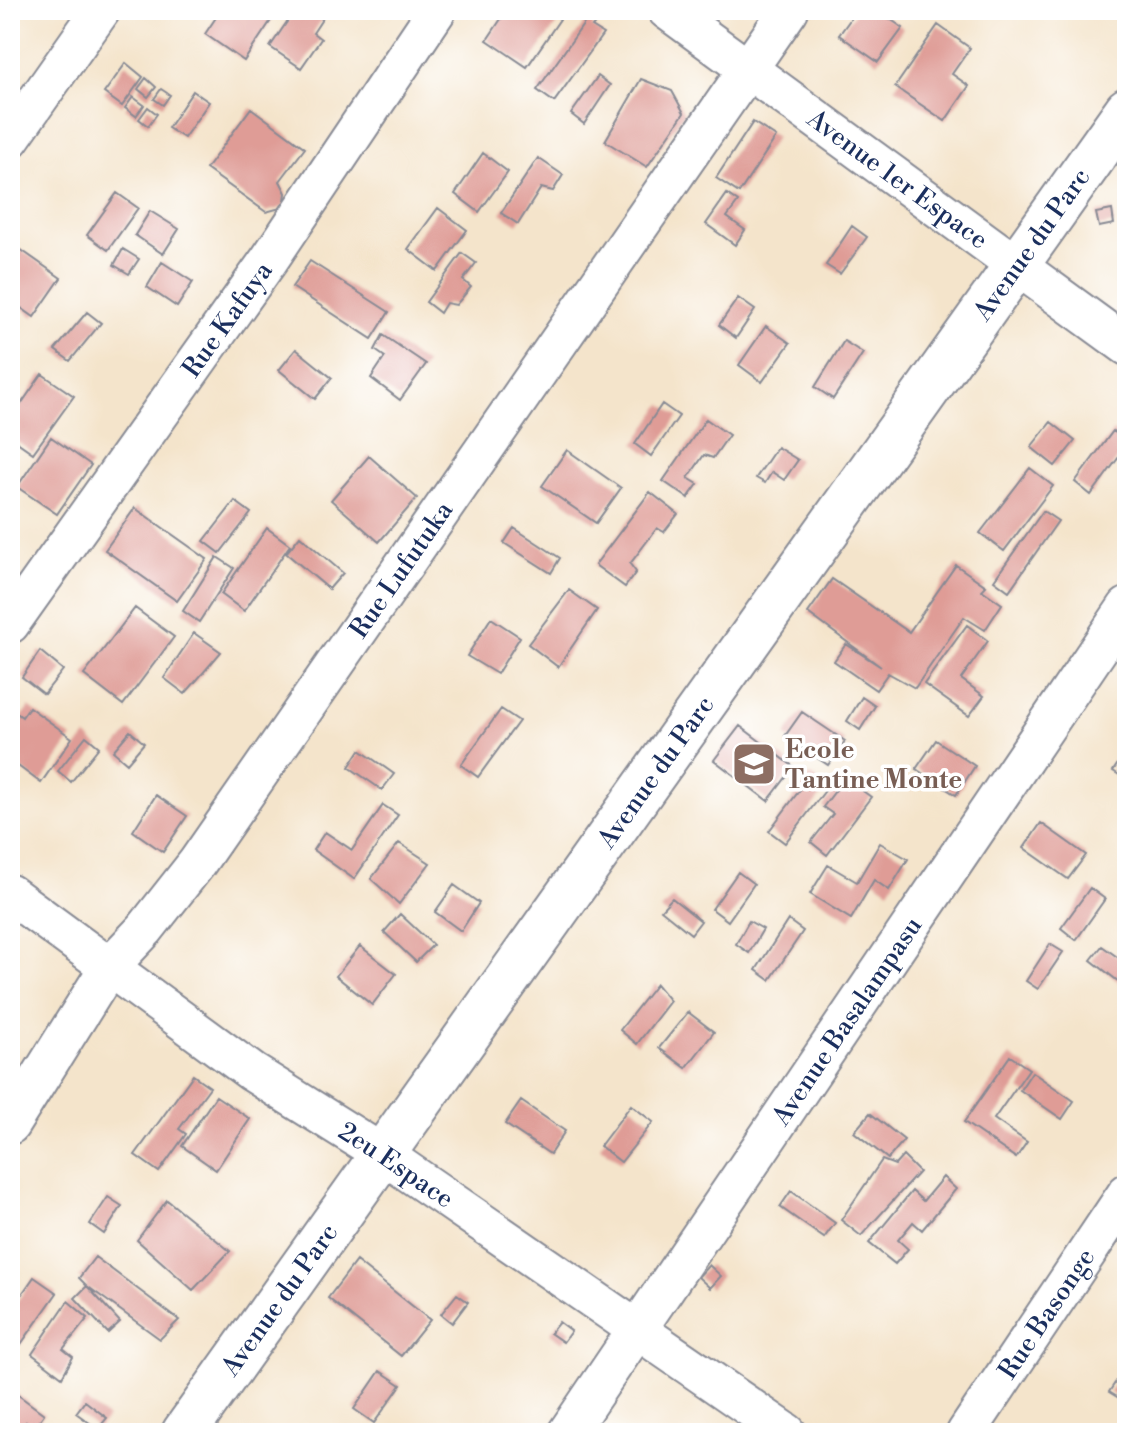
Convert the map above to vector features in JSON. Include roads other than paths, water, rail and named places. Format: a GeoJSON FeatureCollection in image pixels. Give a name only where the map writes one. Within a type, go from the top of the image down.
{"type":"FeatureCollection","features":[{"type":"Feature","properties":{"kind":"street"},"geometry":{"type":"LineString","coordinates":[[10,139],[101,10]]}},
{"type":"Feature","properties":{"kind":"street","name":"Rue Kafuya"},"geometry":{"type":"LineString","coordinates":[[10,624],[269,260],[437,10]]}},
{"type":"Feature","properties":{"kind":"street","name":"Avenue 1er Espace"},"geometry":{"type":"LineString","coordinates":[[667,10],[1127,346]]}},
{"type":"Feature","properties":{"kind":"street","name":"Rue Lufutuka"},"geometry":{"type":"LineString","coordinates":[[10,1125],[109,967],[145,929],[197,863],[789,10]]}},
{"type":"Feature","properties":{"kind":"street","name":"Avenue du Parc"},"geometry":{"type":"LineString","coordinates":[[184,1433],[1127,110]]}},
{"type":"Feature","properties":{"kind":"street","name":"Avenue Basalampasu"},"geometry":{"type":"LineString","coordinates":[[567,1433],[1127,607]]}},
{"type":"Feature","properties":{"kind":"street","name":"2eu Espace"},"geometry":{"type":"LineString","coordinates":[[10,894],[252,1072],[381,1153],[787,1433]]}},
{"type":"Feature","properties":{"kind":"street","name":"Rue Basonge"},"geometry":{"type":"LineString","coordinates":[[966,1433],[1127,1193]]}},
{"type":"Feature","properties":{"kind":"place","name":"Ecole Tantine Monte"},"geometry":{"type":"Point","coordinates":[754,764]}}]}
